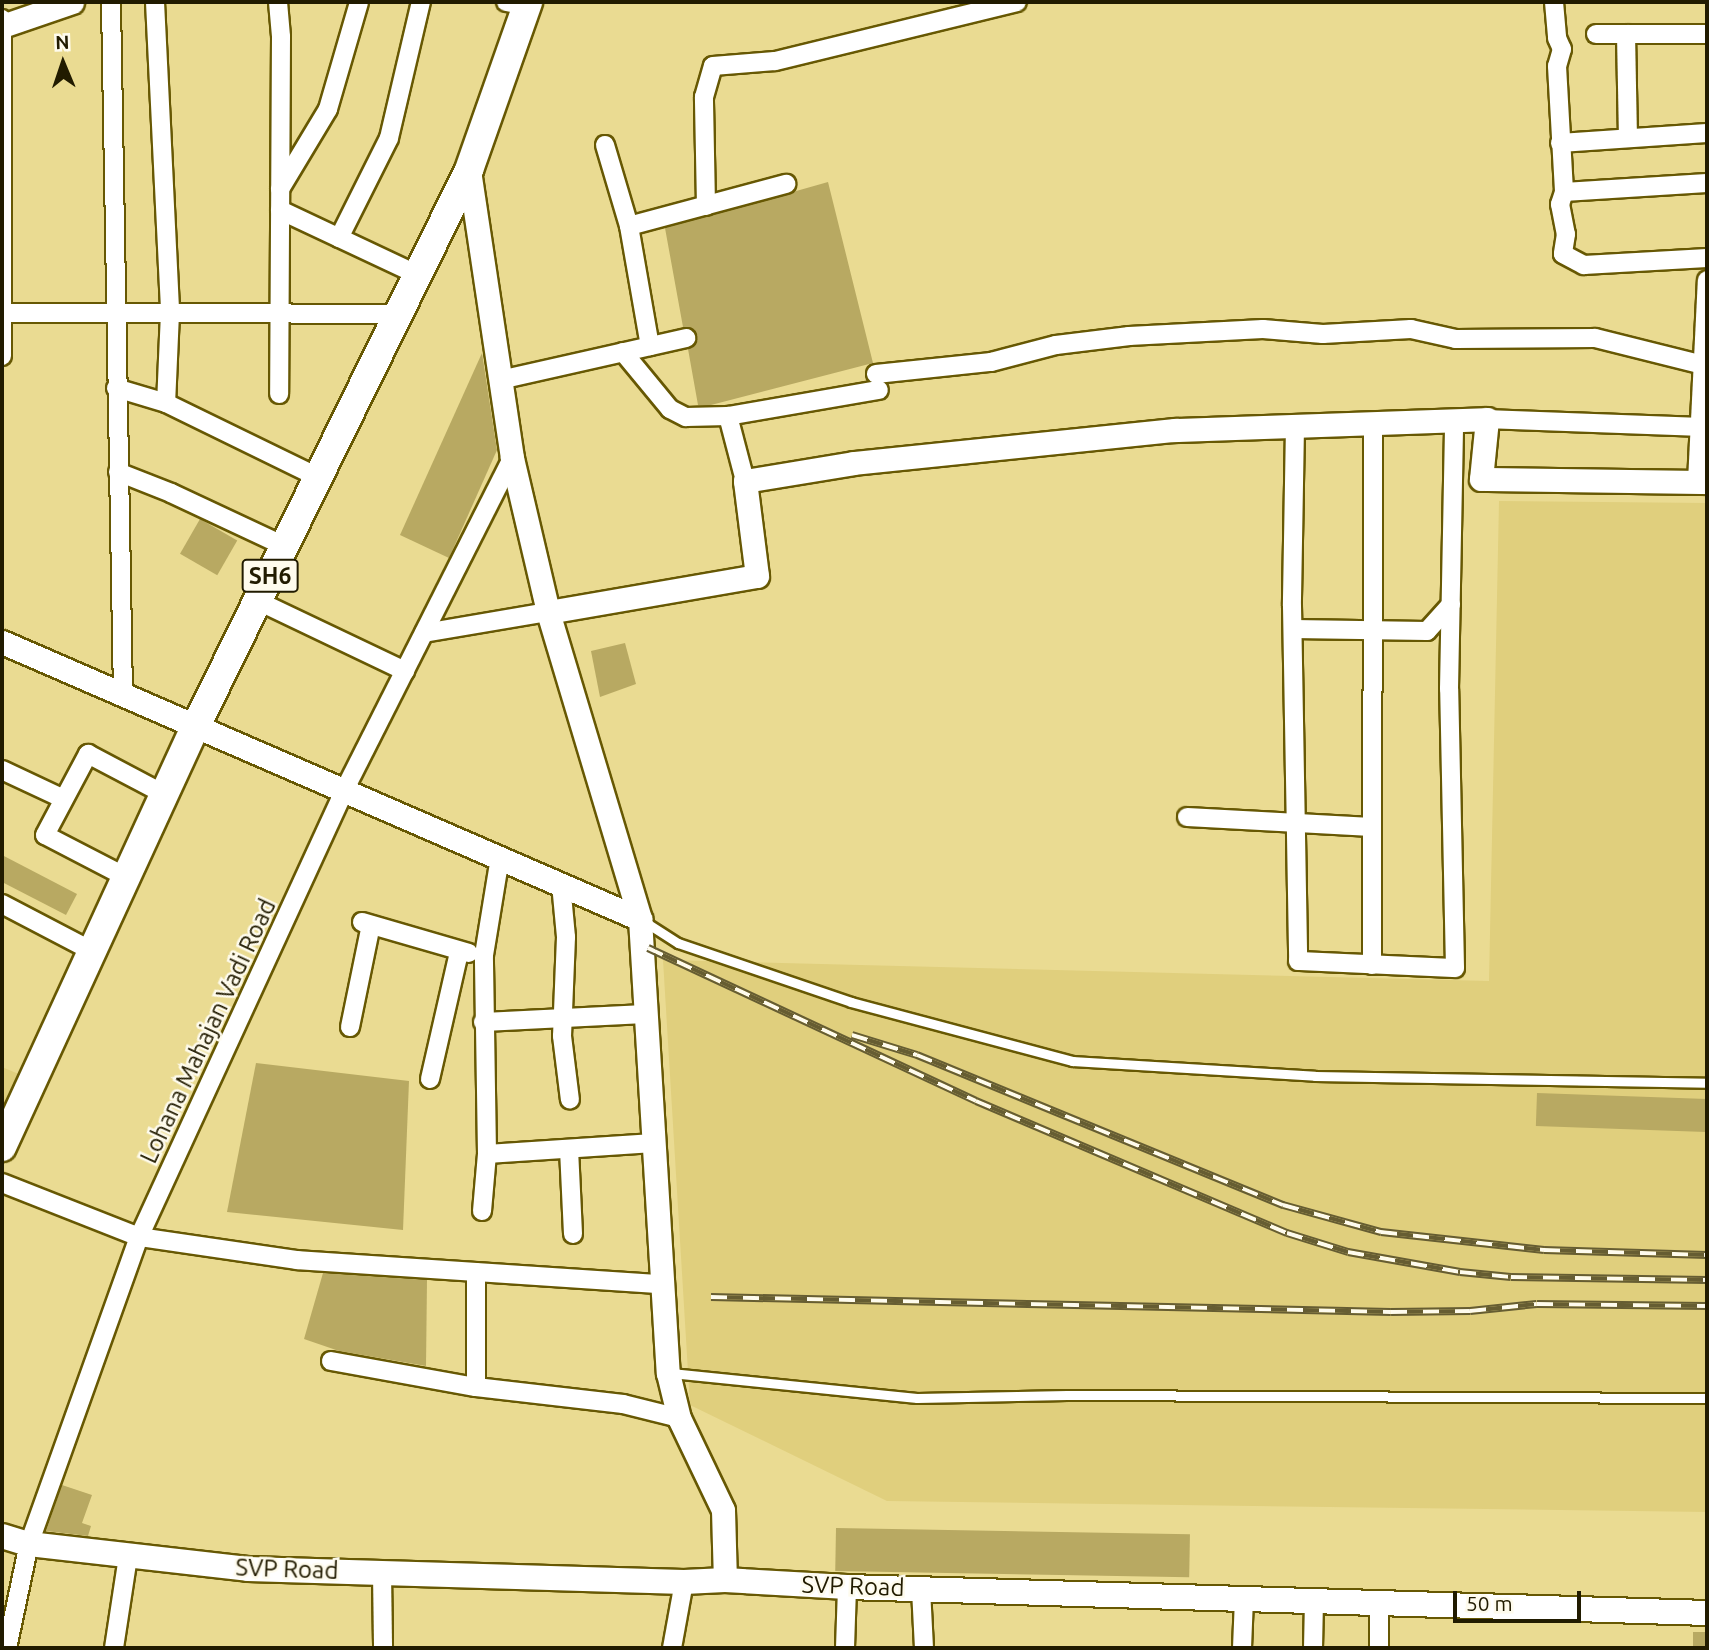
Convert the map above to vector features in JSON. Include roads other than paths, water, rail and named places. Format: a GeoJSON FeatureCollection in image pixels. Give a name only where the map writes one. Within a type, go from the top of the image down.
{"type":"FeatureCollection","features":[{"type":"Feature","properties":{"kind":"main road","name":"SH6"},"geometry":{"type":"LineString","coordinates":[[2,1147],[195,728],[469,170],[520,3]]}},
{"type":"Feature","properties":{"kind":"main road","name":"SVP Road"},"geometry":{"type":"LineString","coordinates":[[2,1536],[29,1544],[248,1569],[684,1582],[725,1580],[848,1587],[1707,1613]]}},
{"type":"Feature","properties":{"kind":"street"},"geometry":{"type":"LineString","coordinates":[[2,356],[2,24],[72,2]]}},
{"type":"Feature","properties":{"kind":"street"},"geometry":{"type":"LineString","coordinates":[[111,2],[114,313],[123,695]]}},
{"type":"Feature","properties":{"kind":"street"},"geometry":{"type":"LineString","coordinates":[[155,2],[170,313],[166,403]]}},
{"type":"Feature","properties":{"kind":"street"},"geometry":{"type":"LineString","coordinates":[[278,2],[281,37],[279,394]]}},
{"type":"Feature","properties":{"kind":"street"},"geometry":{"type":"LineString","coordinates":[[280,190],[328,109],[359,2]]}},
{"type":"Feature","properties":{"kind":"street"},"geometry":{"type":"LineString","coordinates":[[340,238],[389,138],[421,2]]}},
{"type":"Feature","properties":{"kind":"street"},"geometry":{"type":"LineString","coordinates":[[706,206],[705,97],[713,66],[775,61],[1017,2]]}},
{"type":"Feature","properties":{"kind":"street"},"geometry":{"type":"LineString","coordinates":[[1554,2],[1557,38],[1562,49],[1557,66],[1564,192],[1560,204],[1566,234],[1563,254],[1584,265],[1707,258]]}},
{"type":"Feature","properties":{"kind":"street"},"geometry":{"type":"LineString","coordinates":[[1596,34],[1707,34]]}},
{"type":"Feature","properties":{"kind":"street"},"geometry":{"type":"LineString","coordinates":[[1626,34],[1629,138]]}},
{"type":"Feature","properties":{"kind":"street"},"geometry":{"type":"LineString","coordinates":[[1560,143],[1707,133]]}},
{"type":"Feature","properties":{"kind":"street"},"geometry":{"type":"LineString","coordinates":[[605,145],[629,226],[650,346]]}},
{"type":"Feature","properties":{"kind":"street"},"geometry":{"type":"LineString","coordinates":[[469,170],[512,458],[548,612],[640,919],[668,1373],[678,1418],[723,1510],[725,1580]]}},
{"type":"Feature","properties":{"kind":"street"},"geometry":{"type":"LineString","coordinates":[[1564,192],[1707,183]]}},
{"type":"Feature","properties":{"kind":"street"},"geometry":{"type":"LineString","coordinates":[[629,226],[786,184]]}},
{"type":"Feature","properties":{"kind":"street"},"geometry":{"type":"LineString","coordinates":[[280,210],[418,275]]}},
{"type":"Feature","properties":{"kind":"street"},"geometry":{"type":"LineString","coordinates":[[1487,419],[1481,479],[1702,482],[1707,280]]}},
{"type":"Feature","properties":{"kind":"street"},"geometry":{"type":"LineString","coordinates":[[2,313],[398,314]]}},
{"type":"Feature","properties":{"kind":"street"},"geometry":{"type":"LineString","coordinates":[[623,352],[670,409],[686,417],[729,416],[877,382],[991,362],[1056,345],[1129,336],[1263,329],[1323,334],[1411,329],[1456,339],[1595,338],[1705,366]]}},
{"type":"Feature","properties":{"kind":"street"},"geometry":{"type":"LineString","coordinates":[[500,380],[686,338]]}},
{"type":"Feature","properties":{"kind":"street"},"geometry":{"type":"LineString","coordinates":[[116,388],[166,403],[318,477]]}},
{"type":"Feature","properties":{"kind":"street"},"geometry":{"type":"LineString","coordinates":[[424,633],[757,576],[745,481],[729,416]]}},
{"type":"Feature","properties":{"kind":"street"},"geometry":{"type":"LineString","coordinates":[[745,481],[855,463],[1175,430],[1487,419],[1703,427]]}},
{"type":"Feature","properties":{"kind":"street"},"geometry":{"type":"LineString","coordinates":[[1296,426],[1293,629],[1298,961],[1455,968],[1451,604],[1454,420]]}},
{"type":"Feature","properties":{"kind":"street"},"geometry":{"type":"LineString","coordinates":[[1372,965],[1373,423]]}},
{"type":"Feature","properties":{"kind":"street","name":"Lohana Mahajan Vadi Road"},"geometry":{"type":"LineString","coordinates":[[6,1648],[29,1544],[139,1237],[345,789],[512,458]]}},
{"type":"Feature","properties":{"kind":"street"},"geometry":{"type":"LineString","coordinates":[[118,472],[171,493],[284,546]]}},
{"type":"Feature","properties":{"kind":"street"},"geometry":{"type":"LineString","coordinates":[[258,601],[405,671]]}},
{"type":"Feature","properties":{"kind":"street"},"geometry":{"type":"LineString","coordinates":[[1293,629],[1427,631],[1451,604]]}},
{"type":"Feature","properties":{"kind":"street"},"geometry":{"type":"LineString","coordinates":[[2,642],[640,919]]}},
{"type":"Feature","properties":{"kind":"street"},"geometry":{"type":"LineString","coordinates":[[126,877],[45,835],[88,754],[164,794]]}},
{"type":"Feature","properties":{"kind":"street"},"geometry":{"type":"LineString","coordinates":[[2,770],[64,799]]}},
{"type":"Feature","properties":{"kind":"street"},"geometry":{"type":"LineString","coordinates":[[1187,817],[1267,823],[1294,820],[1372,827]]}},
{"type":"Feature","properties":{"kind":"street"},"geometry":{"type":"LineString","coordinates":[[482,1212],[487,1154],[484,955],[500,857]]}},
{"type":"Feature","properties":{"kind":"street"},"geometry":{"type":"LineString","coordinates":[[561,884],[566,937],[565,1016],[562,1036],[570,1100]]}},
{"type":"Feature","properties":{"kind":"street"},"geometry":{"type":"LineString","coordinates":[[2,905],[93,951]]}},
{"type":"Feature","properties":{"kind":"street"},"geometry":{"type":"LineString","coordinates":[[350,1027],[367,923],[459,952],[484,955]]}},
{"type":"Feature","properties":{"kind":"street"},"geometry":{"type":"LineString","coordinates":[[430,1079],[459,952]]}},
{"type":"Feature","properties":{"kind":"street"},"geometry":{"type":"LineString","coordinates":[[483,1022],[646,1014]]}},
{"type":"Feature","properties":{"kind":"street"},"geometry":{"type":"LineString","coordinates":[[487,1154],[654,1143]]}},
{"type":"Feature","properties":{"kind":"street"},"geometry":{"type":"LineString","coordinates":[[569,1149],[573,1234]]}},
{"type":"Feature","properties":{"kind":"street"},"geometry":{"type":"LineString","coordinates":[[2,1183],[139,1237],[297,1260],[663,1284]]}},
{"type":"Feature","properties":{"kind":"street"},"geometry":{"type":"LineString","coordinates":[[476,1272],[476,1387]]}},
{"type":"Feature","properties":{"kind":"street"},"geometry":{"type":"LineString","coordinates":[[331,1361],[476,1387],[623,1404],[678,1418]]}},
{"type":"Feature","properties":{"kind":"street"},"geometry":{"type":"LineString","coordinates":[[114,1648],[128,1556]]}},
{"type":"Feature","properties":{"kind":"street"},"geometry":{"type":"LineString","coordinates":[[382,1573],[383,1648]]}},
{"type":"Feature","properties":{"kind":"street"},"geometry":{"type":"LineString","coordinates":[[672,1648],[684,1582]]}},
{"type":"Feature","properties":{"kind":"street"},"geometry":{"type":"LineString","coordinates":[[845,1648],[848,1587]]}},
{"type":"Feature","properties":{"kind":"street"},"geometry":{"type":"LineString","coordinates":[[921,1589],[924,1648]]}},
{"type":"Feature","properties":{"kind":"street"},"geometry":{"type":"LineString","coordinates":[[1242,1648],[1244,1599]]}},
{"type":"Feature","properties":{"kind":"street"},"geometry":{"type":"LineString","coordinates":[[1313,1648],[1314,1601]]}},
{"type":"Feature","properties":{"kind":"street"},"geometry":{"type":"LineString","coordinates":[[1379,1603],[1379,1648]]}},
{"type":"Feature","properties":{"kind":"lane"},"geometry":{"type":"LineString","coordinates":[[640,919],[678,943],[851,1002],[1072,1061],[1315,1076],[1707,1083]]}},
{"type":"Feature","properties":{"kind":"lane"},"geometry":{"type":"LineString","coordinates":[[668,1373],[917,1398],[1081,1395],[1707,1398]]}},
{"type":"Feature","properties":{"kind":"railway"},"geometry":{"type":"LineString","coordinates":[[648,948],[976,1101],[1287,1233],[1348,1252],[1460,1272],[1511,1277],[1707,1280]]}},
{"type":"Feature","properties":{"kind":"railway"},"geometry":{"type":"LineString","coordinates":[[852,1035],[917,1055],[1283,1205],[1381,1232],[1544,1250],[1707,1255]]}},
{"type":"Feature","properties":{"kind":"railway"},"geometry":{"type":"LineString","coordinates":[[711,1297],[1391,1312],[1470,1311],[1537,1304],[1707,1306]]}}]}
